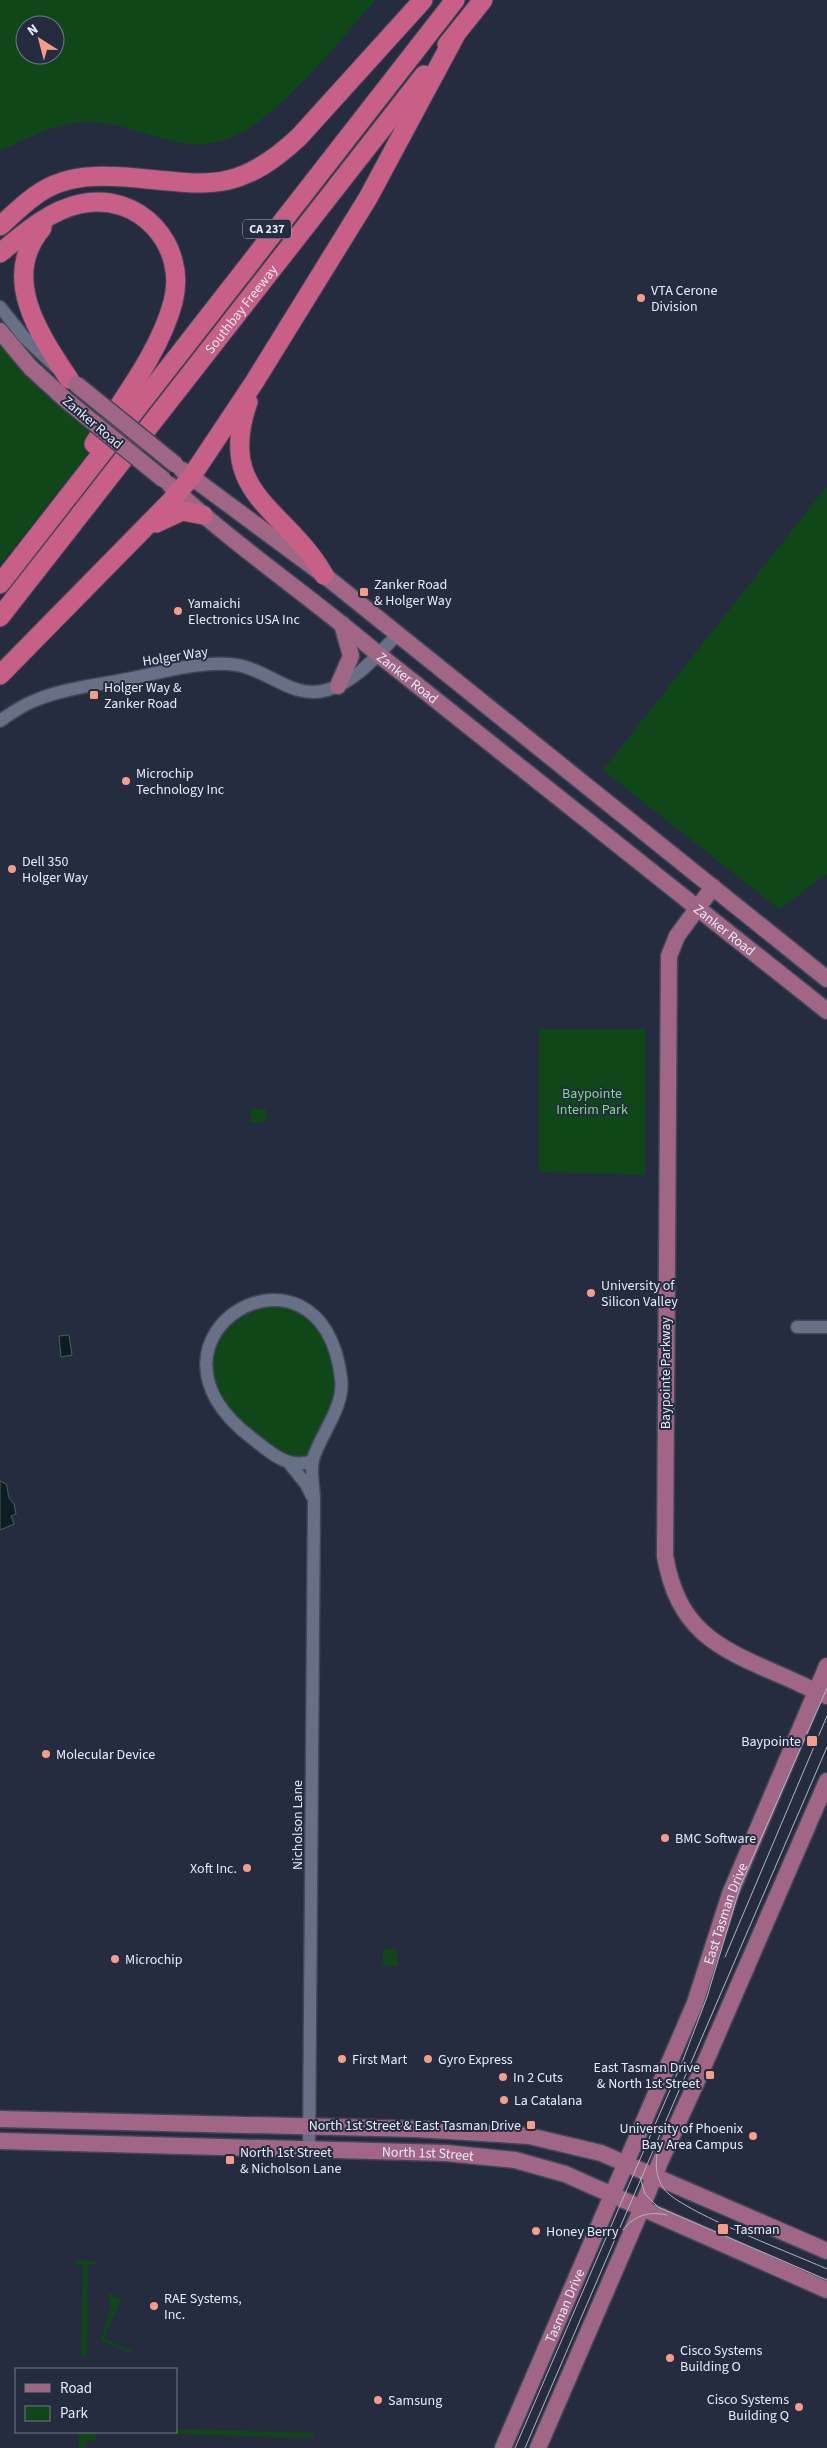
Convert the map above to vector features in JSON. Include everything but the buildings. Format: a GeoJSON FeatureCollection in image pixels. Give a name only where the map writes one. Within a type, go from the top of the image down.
{"type":"FeatureCollection","features":[{"type":"Feature","properties":{"kind":"highway"},"geometry":{"type":"LineString","coordinates":[[3,221],[43,190],[64,181],[79,178],[117,177],[206,184],[227,182],[246,176],[276,157],[299,137],[423,0]]}},
{"type":"Feature","properties":{"kind":"highway","name":"Southbay Freeway"},"geometry":{"type":"LineString","coordinates":[[0,571],[86,456],[168,357],[445,0]]}},
{"type":"Feature","properties":{"kind":"highway"},"geometry":{"type":"LineString","coordinates":[[0,584],[455,0]]}},
{"type":"Feature","properties":{"kind":"highway","name":"Southbay Freeway"},"geometry":{"type":"LineString","coordinates":[[0,617],[483,0]]}},
{"type":"Feature","properties":{"kind":"highway"},"geometry":{"type":"LineString","coordinates":[[0,675],[131,542],[191,477],[255,381],[368,198],[455,36]]}},
{"type":"Feature","properties":{"kind":"highway"},"geometry":{"type":"LineString","coordinates":[[0,253],[26,232],[61,210],[79,204],[97,202],[114,204],[130,209],[146,219],[168,244],[174,260],[176,279],[173,301],[166,322],[155,346],[86,456]]}},
{"type":"Feature","properties":{"kind":"highway"},"geometry":{"type":"LineString","coordinates":[[61,210],[36,233],[27,248],[22,265],[21,284],[29,316],[72,381]]}},
{"type":"Feature","properties":{"kind":"highway"},"geometry":{"type":"LineString","coordinates":[[255,381],[241,423],[238,439],[243,469],[257,496],[312,553],[324,575]]}},
{"type":"Feature","properties":{"kind":"highway"},"geometry":{"type":"LineString","coordinates":[[131,542],[161,520],[175,513],[187,510],[203,515]]}},
{"type":"Feature","properties":{"kind":"main road","name":"Zanker Road"},"geometry":{"type":"LineString","coordinates":[[0,331],[30,366],[66,400],[164,480],[203,515],[827,1011]]}},
{"type":"Feature","properties":{"kind":"main road","name":"Zanker Road"},"geometry":{"type":"LineString","coordinates":[[72,381],[191,477],[324,575],[827,979]]}},
{"type":"Feature","properties":{"kind":"main road"},"geometry":{"type":"LineString","coordinates":[[338,686],[351,656],[342,624]]}},
{"type":"Feature","properties":{"kind":"main road","name":"Baypointe Parkway"},"geometry":{"type":"LineString","coordinates":[[713,886],[677,936],[669,956],[665,1556],[675,1593],[684,1611],[711,1641],[748,1661],[822,1694]]}},
{"type":"Feature","properties":{"kind":"main road","name":"East Tasman Drive"},"geometry":{"type":"LineString","coordinates":[[626,2163],[695,2003],[730,1894],[822,1694],[827,1666]]}},
{"type":"Feature","properties":{"kind":"main road"},"geometry":{"type":"LineString","coordinates":[[538,2448],[654,2176],[827,1781]]}},
{"type":"Feature","properties":{"kind":"main road","name":"North 1st Street"},"geometry":{"type":"LineString","coordinates":[[0,2119],[427,2130],[529,2136],[576,2146],[626,2163],[827,2251]]}},
{"type":"Feature","properties":{"kind":"main road","name":"North 1st Street"},"geometry":{"type":"LineString","coordinates":[[0,2141],[446,2153],[500,2158],[565,2174],[827,2290]]}},
{"type":"Feature","properties":{"kind":"main road","name":"Tasman Drive"},"geometry":{"type":"LineString","coordinates":[[502,2448],[626,2163]]}},
{"type":"Feature","properties":{"kind":"street","name":"Zanker Road"},"geometry":{"type":"LineString","coordinates":[[0,307],[24,337],[72,381]]}},
{"type":"Feature","properties":{"kind":"street","name":"Holger Way"},"geometry":{"type":"LineString","coordinates":[[0,721],[34,700],[60,692],[208,664],[239,665],[254,670],[289,688],[303,692],[319,692],[338,686],[352,677],[398,634]]}},
{"type":"Feature","properties":{"kind":"street","name":"Nicholson Lane"},"geometry":{"type":"LineString","coordinates":[[309,2149],[314,1501],[313,1461],[336,1407],[342,1380],[336,1349],[326,1328],[310,1310],[289,1300],[263,1301],[248,1305],[233,1314],[219,1327],[208,1343],[207,1382],[221,1410],[244,1432],[280,1459],[289,1463],[306,1484],[314,1501]]}},
{"type":"Feature","properties":{"kind":"street"},"geometry":{"type":"LineString","coordinates":[[797,1327],[827,1327]]}},
{"type":"Feature","properties":{"kind":"street"},"geometry":{"type":"LineString","coordinates":[[289,1463],[298,1465],[313,1461]]}},
{"type":"Feature","properties":{"kind":"green space"},"geometry":{"type":"Polygon","coordinates":[[[0,0],[376,0],[289,96],[249,128],[230,138],[212,143],[194,144],[177,142],[108,124],[78,122],[55,127],[0,151],[0,0]]]}},
{"type":"Feature","properties":{"kind":"green space"},"geometry":{"type":"Polygon","coordinates":[[[0,340],[101,437],[0,565],[0,340]]]}},
{"type":"Feature","properties":{"kind":"green space"},"geometry":{"type":"Polygon","coordinates":[[[827,486],[827,874],[779,909],[603,770],[827,486]]]}},
{"type":"Feature","properties":{"kind":"green space","name":"Baypointe Interim Park"},"geometry":{"type":"Polygon","coordinates":[[[539,1029],[646,1029],[645,1175],[539,1172],[539,1029]]]}},
{"type":"Feature","properties":{"kind":"green space"},"geometry":{"type":"Polygon","coordinates":[[[251,1109],[266,1109],[266,1122],[251,1122],[251,1109]]]}},
{"type":"Feature","properties":{"kind":"green space"},"geometry":{"type":"Polygon","coordinates":[[[289,1304],[322,1330],[338,1380],[333,1405],[319,1441],[305,1460],[280,1454],[224,1407],[210,1365],[212,1343],[249,1309],[289,1304]]]}},
{"type":"Feature","properties":{"kind":"green space"},"geometry":{"type":"Polygon","coordinates":[[[383,1949],[397,1949],[397,1966],[383,1966],[383,1949]]]}},
{"type":"Feature","properties":{"kind":"green space"},"geometry":{"type":"Polygon","coordinates":[[[76,2260],[95,2261],[95,2264],[88,2265],[87,2356],[81,2356],[83,2265],[76,2264],[76,2260]]]}},
{"type":"Feature","properties":{"kind":"green space"},"geometry":{"type":"Polygon","coordinates":[[[108,2293],[121,2299],[104,2338],[132,2351],[131,2354],[101,2340],[111,2308],[108,2293]]]}},
{"type":"Feature","properties":{"kind":"green space"},"geometry":{"type":"Polygon","coordinates":[[[178,2429],[315,2433],[313,2438],[148,2433],[178,2433],[178,2429]]]}},
{"type":"Feature","properties":{"kind":"green space"},"geometry":{"type":"Polygon","coordinates":[[[79,2433],[96,2433],[96,2440],[86,2441],[86,2448],[79,2448],[79,2433]]]}},
{"type":"Feature","properties":{"kind":"shaded area"},"geometry":{"type":"Polygon","coordinates":[[[69,1335],[72,1355],[61,1357],[59,1336],[69,1335]]]}},
{"type":"Feature","properties":{"kind":"shaded area"},"geometry":{"type":"Polygon","coordinates":[[[0,1481],[6,1484],[16,1514],[11,1516],[14,1524],[0,1530],[0,1481]]]}},
{"type":"Feature","properties":{"kind":"tram line"},"geometry":{"type":"LineString","coordinates":[[515,2448],[683,2060],[707,1997],[741,1884],[827,1688]]}},
{"type":"Feature","properties":{"kind":"tram line"},"geometry":{"type":"LineString","coordinates":[[725,1957],[827,1716]]}},
{"type":"Feature","properties":{"kind":"tram line"},"geometry":{"type":"LineString","coordinates":[[525,2448],[827,1747]]}},
{"type":"Feature","properties":{"kind":"tram line"},"geometry":{"type":"LineString","coordinates":[[658,2148],[656,2159],[657,2174],[664,2189],[674,2198],[714,2220],[827,2269]]}},
{"type":"Feature","properties":{"kind":"tram line"},"geometry":{"type":"LineString","coordinates":[[640,2177],[645,2194],[658,2207],[827,2280]]}},
{"type":"Feature","properties":{"kind":"tram line"},"geometry":{"type":"LineString","coordinates":[[623,2230],[632,2221],[643,2215],[667,2215]]}},
{"type":"Feature","properties":{"kind":"place","name":"VTA Cerone Division"},"geometry":{"type":"Point","coordinates":[641,298]}},
{"type":"Feature","properties":{"kind":"place","name":"Zanker Road & Holger Way"},"geometry":{"type":"Point","coordinates":[364,592]}},
{"type":"Feature","properties":{"kind":"place","name":"Yamaichi Electronics USA Inc"},"geometry":{"type":"Point","coordinates":[178,611]}},
{"type":"Feature","properties":{"kind":"place","name":"Holger Way & Zanker Road"},"geometry":{"type":"Point","coordinates":[94,695]}},
{"type":"Feature","properties":{"kind":"place","name":"Microchip Technology Inc"},"geometry":{"type":"Point","coordinates":[126,781]}},
{"type":"Feature","properties":{"kind":"place","name":"Dell 350 Holger Way"},"geometry":{"type":"Point","coordinates":[12,869]}},
{"type":"Feature","properties":{"kind":"place","name":"University of Silicon Valley"},"geometry":{"type":"Point","coordinates":[591,1293]}},
{"type":"Feature","properties":{"kind":"place","name":"Baypointe"},"geometry":{"type":"Point","coordinates":[812,1741]}},
{"type":"Feature","properties":{"kind":"place","name":"Molecular Device"},"geometry":{"type":"Point","coordinates":[46,1754]}},
{"type":"Feature","properties":{"kind":"place","name":"BMC Software"},"geometry":{"type":"Point","coordinates":[665,1838]}},
{"type":"Feature","properties":{"kind":"place","name":"Xoft Inc."},"geometry":{"type":"Point","coordinates":[247,1868]}},
{"type":"Feature","properties":{"kind":"place","name":"Microchip"},"geometry":{"type":"Point","coordinates":[115,1959]}},
{"type":"Feature","properties":{"kind":"place","name":"First Mart"},"geometry":{"type":"Point","coordinates":[342,2059]}},
{"type":"Feature","properties":{"kind":"place","name":"Gyro Express"},"geometry":{"type":"Point","coordinates":[428,2059]}},
{"type":"Feature","properties":{"kind":"place","name":"East Tasman Drive & North 1st Street"},"geometry":{"type":"Point","coordinates":[710,2075]}},
{"type":"Feature","properties":{"kind":"place","name":"In 2 Cuts"},"geometry":{"type":"Point","coordinates":[503,2077]}},
{"type":"Feature","properties":{"kind":"place","name":"La Catalana"},"geometry":{"type":"Point","coordinates":[504,2100]}},
{"type":"Feature","properties":{"kind":"place","name":"North 1st Street & East Tasman Drive"},"geometry":{"type":"Point","coordinates":[531,2125]}},
{"type":"Feature","properties":{"kind":"place","name":"University of Phoenix Bay Area Campus"},"geometry":{"type":"Point","coordinates":[753,2136]}},
{"type":"Feature","properties":{"kind":"place","name":"North 1st Street & Nicholson Lane"},"geometry":{"type":"Point","coordinates":[230,2160]}},
{"type":"Feature","properties":{"kind":"place","name":"Tasman"},"geometry":{"type":"Point","coordinates":[723,2229]}},
{"type":"Feature","properties":{"kind":"place","name":"Honey Berry"},"geometry":{"type":"Point","coordinates":[536,2231]}},
{"type":"Feature","properties":{"kind":"place","name":"RAE Systems, Inc."},"geometry":{"type":"Point","coordinates":[154,2306]}},
{"type":"Feature","properties":{"kind":"place","name":"Cisco Systems Building O"},"geometry":{"type":"Point","coordinates":[670,2358]}},
{"type":"Feature","properties":{"kind":"place","name":"Samsung"},"geometry":{"type":"Point","coordinates":[378,2400]}},
{"type":"Feature","properties":{"kind":"place","name":"Cisco Systems Building Q"},"geometry":{"type":"Point","coordinates":[799,2407]}}]}
